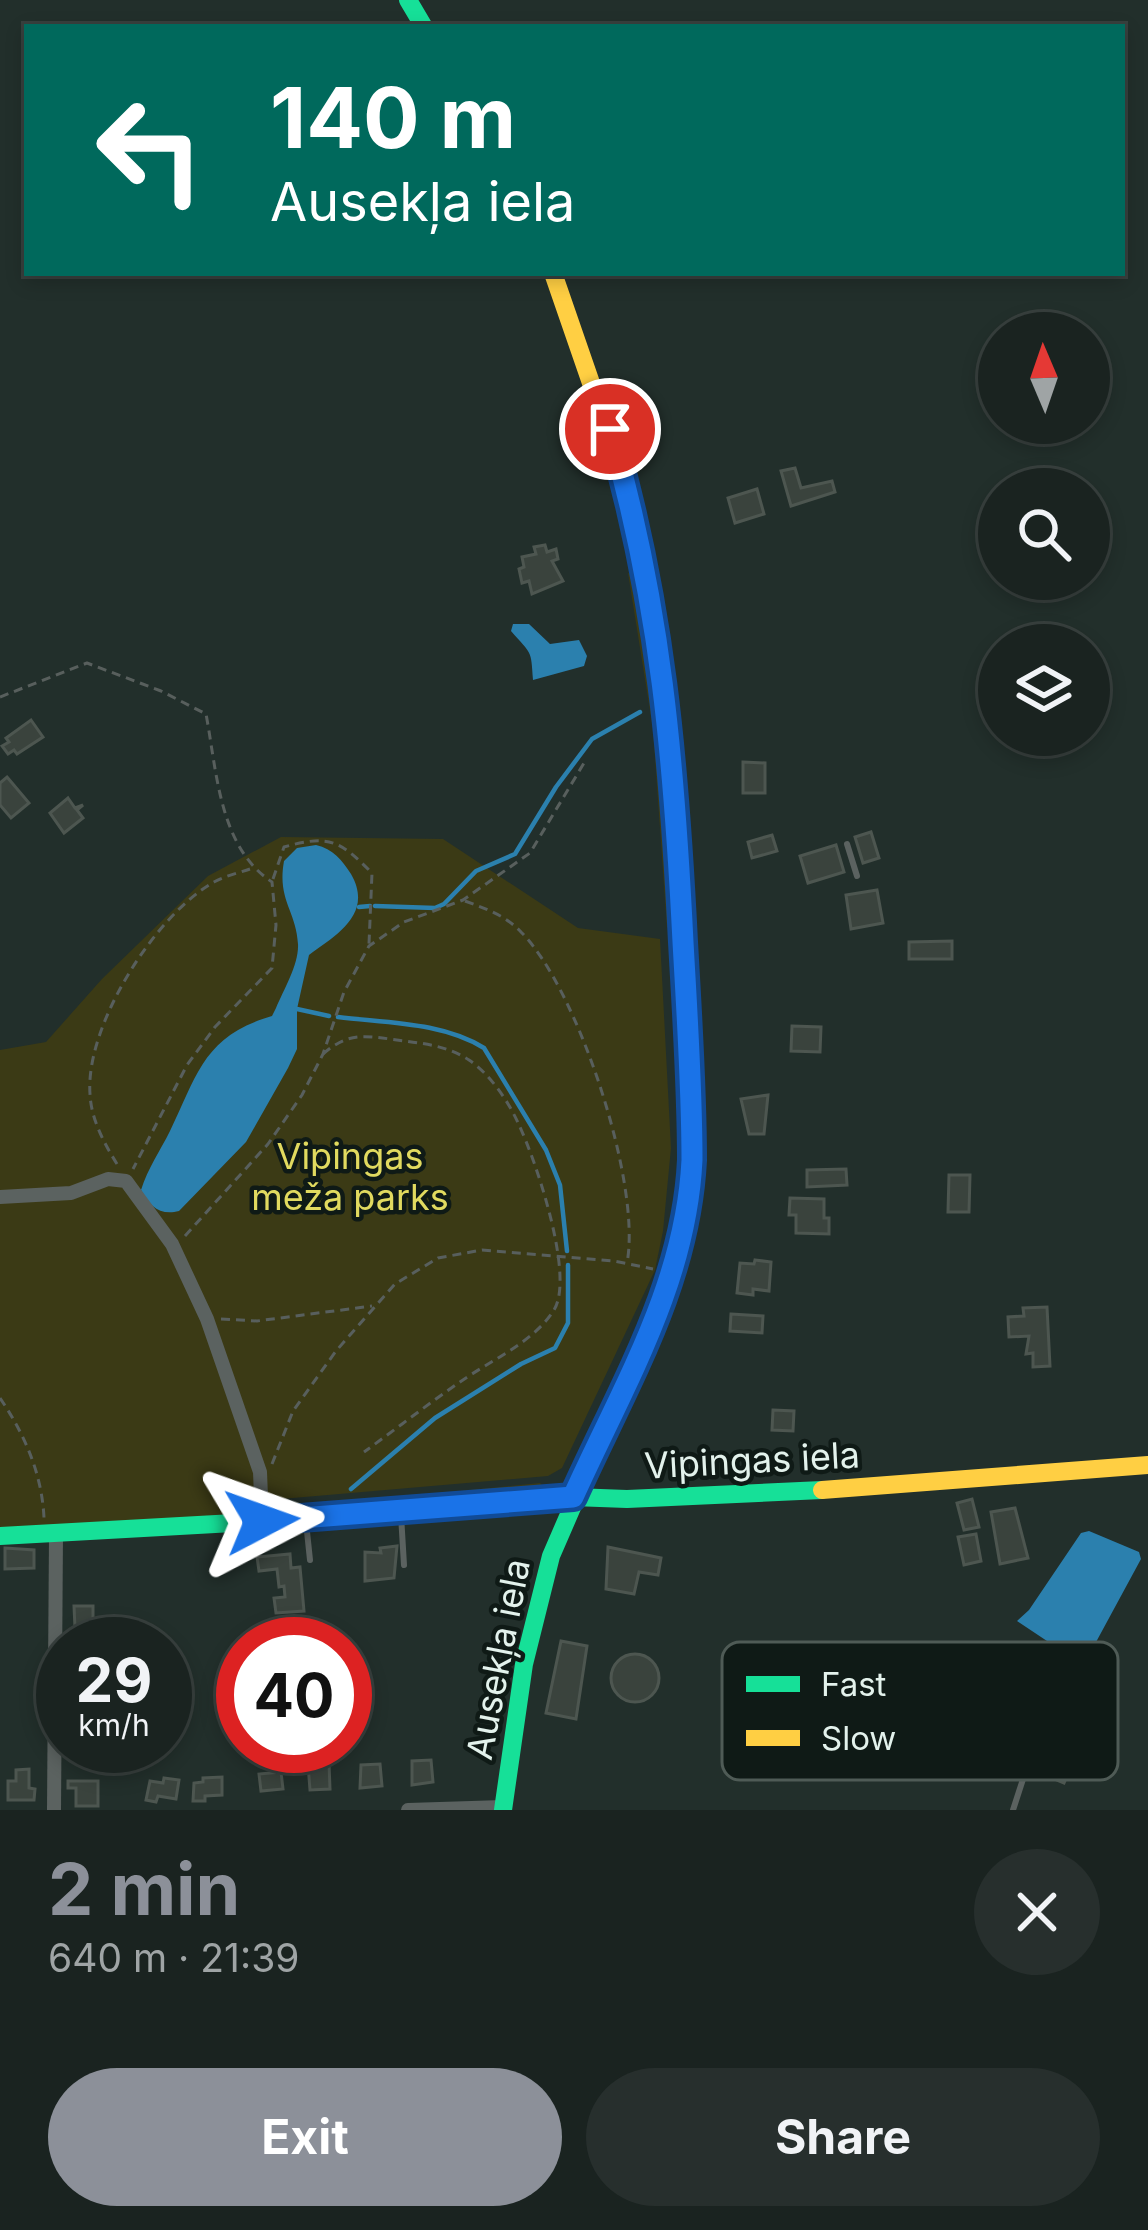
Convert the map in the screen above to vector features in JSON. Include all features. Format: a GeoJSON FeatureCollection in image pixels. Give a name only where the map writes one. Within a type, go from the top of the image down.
{"type":"FeatureCollection","features":[{"type":"Feature","properties":{"kind":"main road","name":"Ausekļa iela"},"geometry":{"type":"LineString","coordinates":[[503,1808],[535,1614],[573,1497],[672,1278],[689,1209],[692,1142],[681,865],[664,672],[629,493],[555,276]]}},
{"type":"Feature","properties":{"kind":"main road","name":"Vipingas iela"},"geometry":{"type":"LineString","coordinates":[[0,1536],[306,1519],[573,1497],[627,1499],[886,1487],[1148,1465]]}},
{"type":"Feature","properties":{"kind":"street"},"geometry":{"type":"LineString","coordinates":[[0,1197],[71,1193],[108,1179],[126,1181],[177,1253],[207,1318],[260,1472],[262,1521]]}},
{"type":"Feature","properties":{"kind":"street"},"geometry":{"type":"LineString","coordinates":[[50,1535],[54,1810]]}},
{"type":"Feature","properties":{"kind":"street","name":"Ausekļa iela"},"geometry":{"type":"LineString","coordinates":[[408,1810],[503,1808]]}},
{"type":"Feature","properties":{"kind":"lane"},"geometry":{"type":"LineString","coordinates":[[847,844],[857,876]]}},
{"type":"Feature","properties":{"kind":"lane"},"geometry":{"type":"LineString","coordinates":[[401,1512],[404,1565]]}},
{"type":"Feature","properties":{"kind":"lane"},"geometry":{"type":"LineString","coordinates":[[306,1519],[310,1560]]}},
{"type":"Feature","properties":{"kind":"lane"},"geometry":{"type":"LineString","coordinates":[[1012,1810],[1023,1780]]}},
{"type":"Feature","properties":{"kind":"path"},"geometry":{"type":"LineString","coordinates":[[0,697],[87,663],[206,714],[230,830],[251,868],[272,882]]}},
{"type":"Feature","properties":{"kind":"path"},"geometry":{"type":"LineString","coordinates":[[369,946],[404,922],[463,900],[530,853],[584,763]]}},
{"type":"Feature","properties":{"kind":"path"},"geometry":{"type":"LineString","coordinates":[[126,1181],[188,1065],[215,1027],[272,968],[276,953],[272,882],[284,847],[308,840],[346,846],[372,873],[369,946],[344,992],[323,1054],[302,1095],[268,1144],[195,1223],[177,1253]]}},
{"type":"Feature","properties":{"kind":"path"},"geometry":{"type":"LineString","coordinates":[[126,1181],[92,1108],[92,1065],[99,1034],[143,950],[212,883],[251,868]]}},
{"type":"Feature","properties":{"kind":"path"},"geometry":{"type":"LineString","coordinates":[[463,900],[505,917],[526,936],[577,1021],[601,1085],[620,1160],[631,1243],[627,1263]]}},
{"type":"Feature","properties":{"kind":"path"},"geometry":{"type":"LineString","coordinates":[[323,1054],[340,1039],[357,1034],[437,1045],[469,1060],[494,1083],[519,1123],[559,1256],[560,1298],[553,1313],[528,1337],[364,1453]]}},
{"type":"Feature","properties":{"kind":"path"},"geometry":{"type":"LineString","coordinates":[[260,1472],[272,1465],[280,1437],[308,1387],[374,1306],[416,1269],[459,1251],[559,1256],[655,1270]]}},
{"type":"Feature","properties":{"kind":"path"},"geometry":{"type":"LineString","coordinates":[[207,1318],[257,1321],[374,1306]]}},
{"type":"Feature","properties":{"kind":"path"},"geometry":{"type":"LineString","coordinates":[[0,1398],[20,1428],[43,1490],[50,1535]]}},
{"type":"Feature","properties":{"kind":"green space"},"geometry":{"type":"Polygon","coordinates":[[[628,573],[633,575],[659,728],[672,927],[667,928],[653,729],[628,573]]]}},
{"type":"Feature","properties":{"kind":"green space","name":"Vipingas meža parks"},"geometry":{"type":"Polygon","coordinates":[[[281,837],[443,839],[578,928],[660,939],[671,1148],[655,1270],[562,1468],[548,1476],[258,1501],[252,1513],[0,1530],[0,1050],[46,1042],[102,979],[208,876],[281,837]]]}},
{"type":"Feature","properties":{"kind":"green space"},"geometry":{"type":"Polygon","coordinates":[[[540,1483],[547,1490],[314,1510],[310,1506],[540,1483]]]}},
{"type":"Feature","properties":{"kind":"water"},"geometry":{"type":"Polygon","coordinates":[[[513,624],[529,624],[550,644],[579,640],[587,656],[584,666],[533,680],[531,657],[511,631],[513,624]]]}},
{"type":"Feature","properties":{"kind":"water"},"geometry":{"type":"Polygon","coordinates":[[[316,845],[344,864],[357,888],[358,901],[349,922],[309,955],[297,1009],[297,1049],[246,1142],[179,1211],[161,1211],[141,1190],[197,1074],[231,1034],[272,1016],[290,976],[298,944],[283,886],[284,861],[297,848],[316,845]]]}},
{"type":"Feature","properties":{"kind":"water"},"geometry":{"type":"Polygon","coordinates":[[[1089,1531],[1139,1552],[1141,1559],[1096,1642],[1049,1642],[1017,1621],[1081,1533],[1089,1531]]]}},
{"type":"Feature","properties":{"kind":"building"},"geometry":{"type":"Polygon","coordinates":[[[795,468],[801,488],[832,481],[835,492],[791,506],[781,471],[795,468]]]}},
{"type":"Feature","properties":{"kind":"building"},"geometry":{"type":"Polygon","coordinates":[[[757,489],[764,514],[735,523],[728,498],[757,489]]]}},
{"type":"Feature","properties":{"kind":"building"},"geometry":{"type":"Polygon","coordinates":[[[545,545],[547,552],[556,549],[558,559],[552,561],[563,581],[532,594],[529,581],[522,583],[522,557],[536,554],[534,547],[545,545]]]}},
{"type":"Feature","properties":{"kind":"building"},"geometry":{"type":"Polygon","coordinates":[[[31,720],[43,737],[17,754],[14,750],[8,754],[2,746],[9,742],[6,738],[31,720]]]}},
{"type":"Feature","properties":{"kind":"building"},"geometry":{"type":"Polygon","coordinates":[[[743,762],[765,763],[765,793],[743,793],[743,762]]]}},
{"type":"Feature","properties":{"kind":"building"},"geometry":{"type":"Polygon","coordinates":[[[7,777],[29,803],[11,818],[0,805],[0,783],[7,777]]]}},
{"type":"Feature","properties":{"kind":"building"},"geometry":{"type":"Polygon","coordinates":[[[68,798],[75,808],[83,805],[77,810],[83,818],[64,833],[50,813],[68,798]]]}},
{"type":"Feature","properties":{"kind":"building"},"geometry":{"type":"Polygon","coordinates":[[[871,832],[879,858],[863,863],[855,837],[871,832]]]}},
{"type":"Feature","properties":{"kind":"building"},"geometry":{"type":"Polygon","coordinates":[[[772,835],[777,851],[752,858],[748,842],[772,835]]]}},
{"type":"Feature","properties":{"kind":"building"},"geometry":{"type":"Polygon","coordinates":[[[836,845],[844,872],[808,883],[800,856],[836,845]]]}},
{"type":"Feature","properties":{"kind":"building"},"geometry":{"type":"Polygon","coordinates":[[[877,890],[883,923],[851,929],[846,895],[877,890]]]}},
{"type":"Feature","properties":{"kind":"building"},"geometry":{"type":"Polygon","coordinates":[[[952,941],[952,959],[909,959],[909,942],[952,941]]]}},
{"type":"Feature","properties":{"kind":"building"},"geometry":{"type":"Polygon","coordinates":[[[792,1026],[821,1027],[820,1052],[791,1051],[792,1026]]]}},
{"type":"Feature","properties":{"kind":"building"},"geometry":{"type":"Polygon","coordinates":[[[768,1095],[764,1134],[749,1134],[741,1099],[768,1095]]]}},
{"type":"Feature","properties":{"kind":"building"},"geometry":{"type":"Polygon","coordinates":[[[846,1169],[847,1185],[807,1187],[807,1170],[846,1169]]]}},
{"type":"Feature","properties":{"kind":"building"},"geometry":{"type":"Polygon","coordinates":[[[949,1175],[970,1175],[969,1212],[948,1212],[949,1175]]]}},
{"type":"Feature","properties":{"kind":"building"},"geometry":{"type":"Polygon","coordinates":[[[790,1198],[824,1199],[829,1234],[796,1233],[796,1215],[789,1215],[790,1198]]]}},
{"type":"Feature","properties":{"kind":"building"},"geometry":{"type":"Polygon","coordinates":[[[755,1260],[771,1262],[769,1291],[737,1293],[740,1263],[754,1264],[755,1260]]]}},
{"type":"Feature","properties":{"kind":"building"},"geometry":{"type":"Polygon","coordinates":[[[1047,1307],[1050,1366],[1033,1367],[1033,1353],[1026,1354],[1029,1336],[1009,1337],[1008,1317],[1024,1316],[1023,1308],[1047,1307]]]}},
{"type":"Feature","properties":{"kind":"building"},"geometry":{"type":"Polygon","coordinates":[[[731,1314],[763,1316],[762,1333],[730,1331],[731,1314]]]}},
{"type":"Feature","properties":{"kind":"building"},"geometry":{"type":"Polygon","coordinates":[[[773,1410],[794,1411],[793,1431],[772,1430],[773,1410]]]}},
{"type":"Feature","properties":{"kind":"building"},"geometry":{"type":"Polygon","coordinates":[[[972,1499],[979,1527],[964,1530],[957,1503],[972,1499]]]}},
{"type":"Feature","properties":{"kind":"building"},"geometry":{"type":"Polygon","coordinates":[[[1015,1508],[1028,1558],[1000,1564],[991,1512],[1015,1508]]]}},
{"type":"Feature","properties":{"kind":"building"},"geometry":{"type":"Polygon","coordinates":[[[976,1534],[981,1561],[964,1565],[958,1537],[976,1534]]]}},
{"type":"Feature","properties":{"kind":"building"},"geometry":{"type":"Polygon","coordinates":[[[397,1546],[394,1578],[365,1581],[365,1552],[381,1553],[380,1548],[397,1546]]]}},
{"type":"Feature","properties":{"kind":"building"},"geometry":{"type":"Polygon","coordinates":[[[608,1547],[661,1558],[658,1575],[639,1572],[634,1594],[606,1589],[608,1547]]]}},
{"type":"Feature","properties":{"kind":"building"},"geometry":{"type":"Polygon","coordinates":[[[5,1548],[34,1550],[34,1568],[5,1569],[5,1548]]]}},
{"type":"Feature","properties":{"kind":"building"},"geometry":{"type":"Polygon","coordinates":[[[290,1554],[291,1568],[300,1567],[304,1611],[276,1613],[274,1598],[285,1597],[284,1586],[279,1587],[277,1569],[259,1571],[257,1557],[290,1554]]]}},
{"type":"Feature","properties":{"kind":"building"},"geometry":{"type":"Polygon","coordinates":[[[74,1606],[93,1606],[93,1617],[74,1617],[74,1606]]]}},
{"type":"Feature","properties":{"kind":"building"},"geometry":{"type":"Polygon","coordinates":[[[561,1641],[587,1646],[576,1719],[546,1713],[561,1641]]]}},
{"type":"Feature","properties":{"kind":"building"},"geometry":{"type":"Polygon","coordinates":[[[635,1654],[652,1661],[659,1678],[652,1695],[635,1702],[618,1695],[611,1678],[618,1661],[635,1654]]]}},
{"type":"Feature","properties":{"kind":"building"},"geometry":{"type":"Polygon","coordinates":[[[431,1760],[433,1782],[412,1785],[412,1761],[431,1760]]]}},
{"type":"Feature","properties":{"kind":"building"},"geometry":{"type":"Polygon","coordinates":[[[372,1764],[380,1764],[382,1786],[360,1788],[361,1773],[372,1773],[372,1764]]]}},
{"type":"Feature","properties":{"kind":"building"},"geometry":{"type":"Polygon","coordinates":[[[29,1769],[34,1800],[8,1800],[8,1781],[16,1781],[16,1770],[29,1769]]]}},
{"type":"Feature","properties":{"kind":"building"},"geometry":{"type":"Polygon","coordinates":[[[281,1773],[283,1789],[261,1791],[259,1774],[281,1773]]]}},
{"type":"Feature","properties":{"kind":"building"},"geometry":{"type":"Polygon","coordinates":[[[309,1773],[329,1773],[330,1789],[310,1790],[309,1773]]]}},
{"type":"Feature","properties":{"kind":"building"},"geometry":{"type":"Polygon","coordinates":[[[222,1777],[222,1795],[193,1801],[194,1783],[222,1777]]]}},
{"type":"Feature","properties":{"kind":"building"},"geometry":{"type":"Polygon","coordinates":[[[164,1778],[179,1780],[176,1799],[146,1800],[150,1781],[163,1783],[164,1778]]]}},
{"type":"Feature","properties":{"kind":"building"},"geometry":{"type":"Polygon","coordinates":[[[68,1781],[98,1781],[98,1806],[76,1806],[76,1788],[68,1788],[68,1781]]]}},
{"type":"Feature","properties":{"kind":"waterway"},"geometry":{"type":"LineString","coordinates":[[375,906],[435,908],[476,871],[515,854],[592,739],[640,712]]}},
{"type":"Feature","properties":{"kind":"waterway"},"geometry":{"type":"LineString","coordinates":[[359,907],[370,906]]}},
{"type":"Feature","properties":{"kind":"waterway"},"geometry":{"type":"LineString","coordinates":[[297,1009],[329,1016]]}},
{"type":"Feature","properties":{"kind":"waterway"},"geometry":{"type":"LineString","coordinates":[[338,1017],[432,1028],[484,1048],[546,1150],[560,1185],[567,1251]]}},
{"type":"Feature","properties":{"kind":"waterway"},"geometry":{"type":"LineString","coordinates":[[351,1489],[435,1418],[555,1348],[568,1323],[568,1265]]}},
{"type":"Feature","properties":{"kind":"traffic: fast"},"geometry":{"type":"LineString","coordinates":[[408,0],[422,24]]}},
{"type":"Feature","properties":{"kind":"traffic: fast"},"geometry":{"type":"LineString","coordinates":[[503,1810],[524,1664],[551,1556],[661,1302],[687,1210],[692,1160],[681,865],[664,672],[641,555]]}},
{"type":"Feature","properties":{"kind":"traffic: fast"},"geometry":{"type":"LineString","coordinates":[[0,1536],[306,1519],[573,1497],[822,1490]]}},
{"type":"Feature","properties":{"kind":"traffic: slow"},"geometry":{"type":"LineString","coordinates":[[554,276],[629,493],[641,555]]}},
{"type":"Feature","properties":{"kind":"traffic: slow"},"geometry":{"type":"LineString","coordinates":[[822,1490],[1148,1465]]}},
{"type":"Feature","properties":{"kind":"route"},"geometry":{"type":"LineString","coordinates":[[262,1521],[573,1497],[672,1278],[689,1209],[692,1160],[681,865],[664,672],[644,558],[610,429]]}}]}
